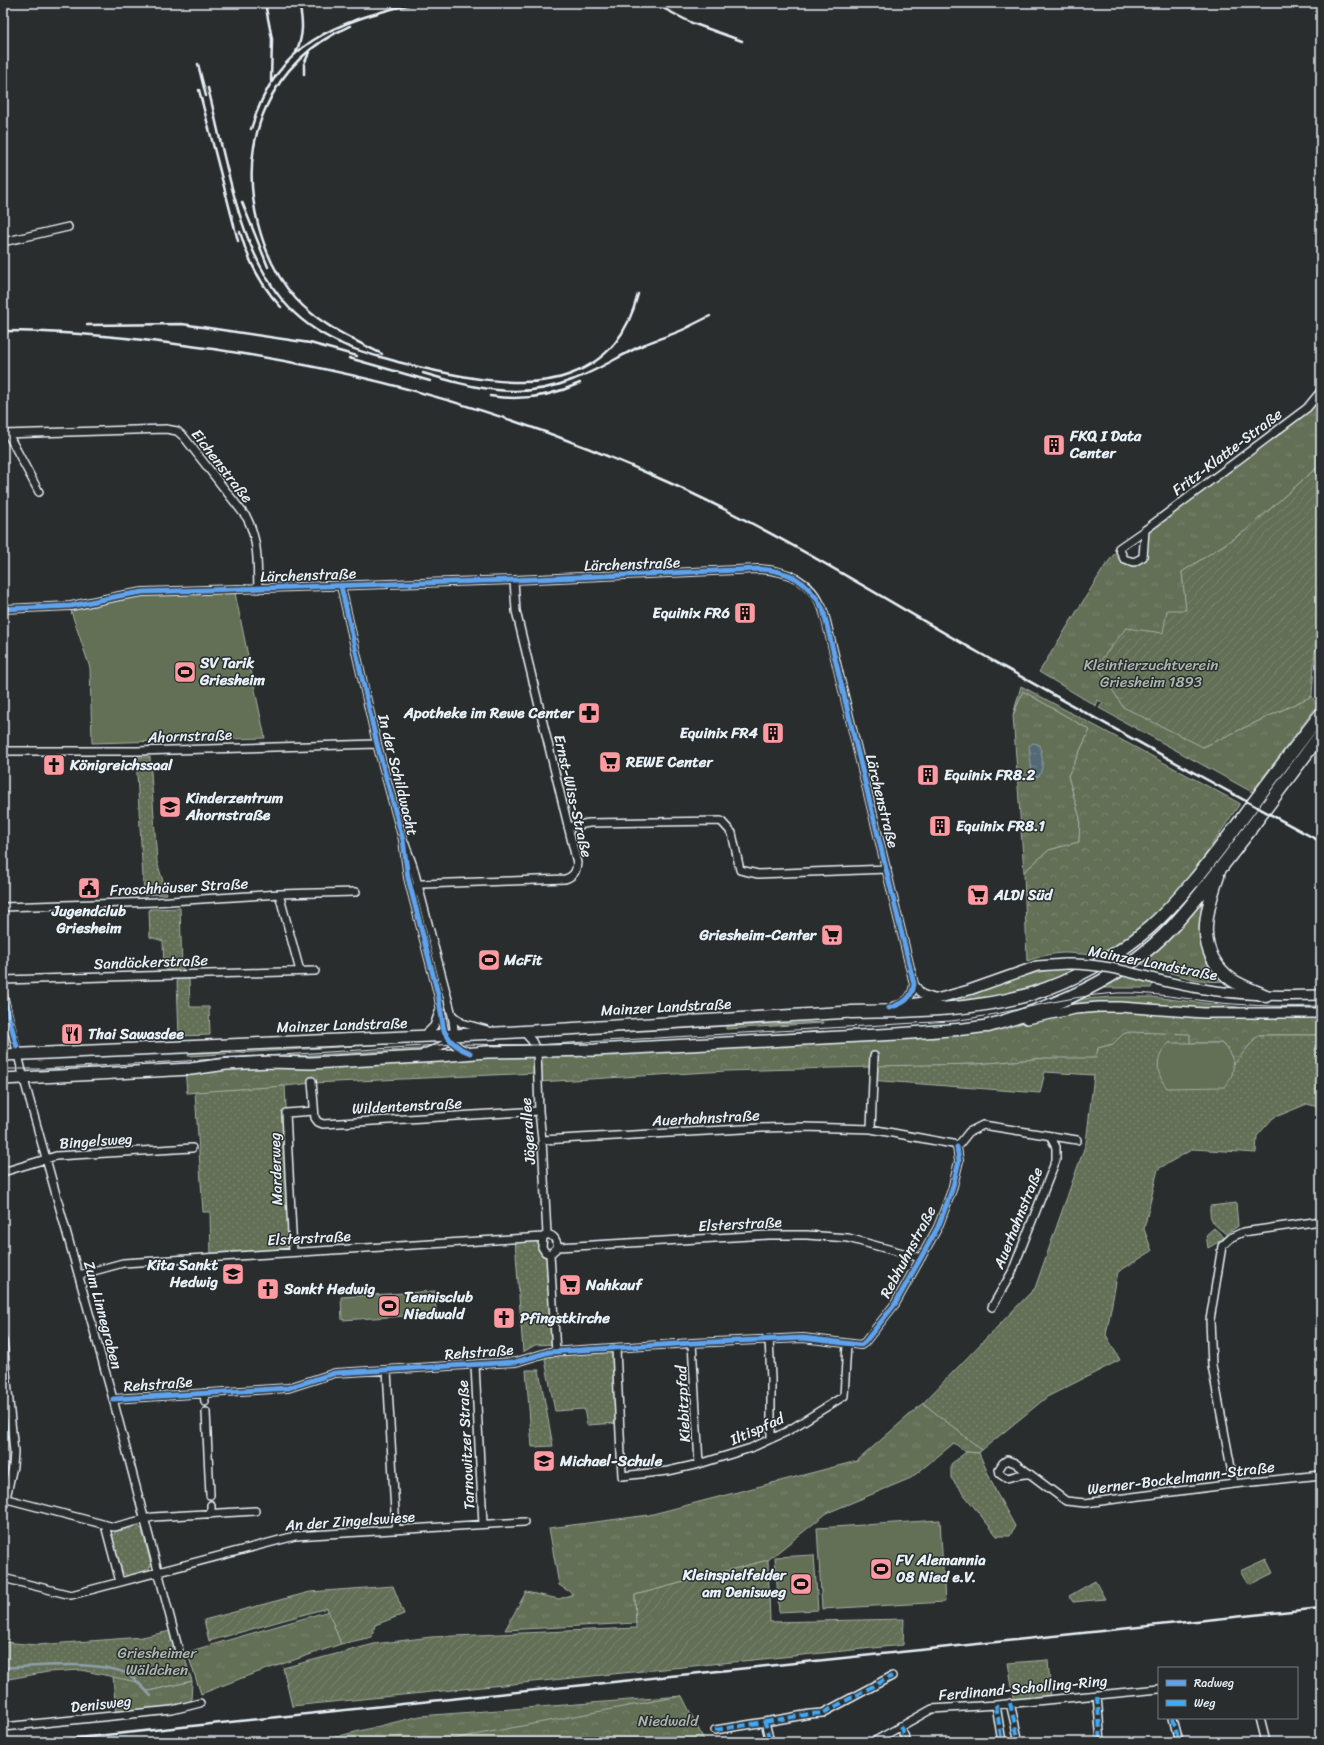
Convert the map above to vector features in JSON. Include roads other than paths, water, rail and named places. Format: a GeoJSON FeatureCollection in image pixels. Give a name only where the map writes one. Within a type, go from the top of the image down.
{"type":"FeatureCollection","features":[{"type":"Feature","properties":{"kind":"highway"},"geometry":{"type":"LineString","coordinates":[[851,1012],[931,1010],[988,1003],[1023,995],[1055,985],[1082,972],[1126,946],[1149,928],[1189,886],[1321,714]]}},
{"type":"Feature","properties":{"kind":"highway"},"geometry":{"type":"LineString","coordinates":[[1266,996],[1232,980],[1222,971],[1215,961],[1208,948],[1206,936],[1208,906],[1222,867],[1321,734]]}},
{"type":"Feature","properties":{"kind":"highway"},"geometry":{"type":"LineString","coordinates":[[988,1026],[1035,1012],[1062,1001],[1105,979],[1145,951],[1171,928],[1187,910],[1250,830]]}},
{"type":"Feature","properties":{"kind":"main road","name":"Mainzer Landstraße"},"geometry":{"type":"LineString","coordinates":[[3,1055],[449,1036],[851,1012],[889,1008],[938,999],[969,990],[1037,966],[1066,964],[1110,967],[1200,990],[1266,996],[1321,995]]}},
{"type":"Feature","properties":{"kind":"main road"},"geometry":{"type":"LineString","coordinates":[[3,1079],[191,1069],[240,1064],[312,1063],[470,1052],[595,1050],[897,1034],[988,1026],[1054,1013],[1099,1008],[1120,1007],[1204,1014],[1321,1013]]}},
{"type":"Feature","properties":{"kind":"street"},"geometry":{"type":"LineString","coordinates":[[3,242],[68,227]]}},
{"type":"Feature","properties":{"kind":"street","name":"Fritz-Klatte-Straße"},"geometry":{"type":"LineString","coordinates":[[1145,530],[1143,557],[1134,562],[1124,559],[1119,548],[1307,408],[1321,391]]}},
{"type":"Feature","properties":{"kind":"street","name":"Eichenstraße"},"geometry":{"type":"LineString","coordinates":[[39,492],[6,434],[166,429],[176,431],[184,437],[247,518],[256,542],[258,589]]}},
{"type":"Feature","properties":{"kind":"street","name":"Lärchenstraße"},"geometry":{"type":"LineString","coordinates":[[3,609],[71,606],[143,592],[514,580],[758,569],[780,571],[801,582],[811,590],[823,609],[914,984]]}},
{"type":"Feature","properties":{"kind":"street","name":"Ernst-Wiss-Straße"},"geometry":{"type":"LineString","coordinates":[[418,884],[565,879],[570,878],[576,871],[577,863],[516,611],[514,580]]}},
{"type":"Feature","properties":{"kind":"street","name":"In der Schildwacht"},"geometry":{"type":"LineString","coordinates":[[341,586],[378,744],[403,840],[413,895],[449,1036]]}},
{"type":"Feature","properties":{"kind":"street","name":"Ahornstraße"},"geometry":{"type":"LineString","coordinates":[[3,751],[137,751],[378,744]]}},
{"type":"Feature","properties":{"kind":"street"},"geometry":{"type":"LineString","coordinates":[[568,827],[589,823],[721,821],[732,834],[740,870],[745,872],[758,874],[887,869]]}},
{"type":"Feature","properties":{"kind":"street","name":"In der Schildwacht"},"geometry":{"type":"LineString","coordinates":[[403,840],[410,854],[452,1015],[449,1036]]}},
{"type":"Feature","properties":{"kind":"street"},"geometry":{"type":"LineString","coordinates":[[413,895],[418,884]]}},
{"type":"Feature","properties":{"kind":"street"},"geometry":{"type":"LineString","coordinates":[[423,902],[425,892],[430,884]]}},
{"type":"Feature","properties":{"kind":"street","name":"Froschhäuser Straße"},"geometry":{"type":"LineString","coordinates":[[3,907],[156,902],[279,894],[356,892]]}},
{"type":"Feature","properties":{"kind":"street"},"geometry":{"type":"LineString","coordinates":[[279,894],[300,971]]}},
{"type":"Feature","properties":{"kind":"street","name":"Sandäckerstraße"},"geometry":{"type":"LineString","coordinates":[[3,980],[315,971]]}},
{"type":"Feature","properties":{"kind":"street"},"geometry":{"type":"LineString","coordinates":[[914,984],[922,994],[938,999]]}},
{"type":"Feature","properties":{"kind":"street"},"geometry":{"type":"LineString","coordinates":[[889,1008],[908,1000],[912,995],[914,984]]}},
{"type":"Feature","properties":{"kind":"street","name":"Zum Linnegraben"},"geometry":{"type":"LineString","coordinates":[[3,995],[24,1079],[113,1399],[179,1651]]}},
{"type":"Feature","properties":{"kind":"street"},"geometry":{"type":"LineString","coordinates":[[424,1036],[434,1026],[441,1008]]}},
{"type":"Feature","properties":{"kind":"street"},"geometry":{"type":"LineString","coordinates":[[452,1015],[462,1023],[497,1033]]}},
{"type":"Feature","properties":{"kind":"street"},"geometry":{"type":"LineString","coordinates":[[523,1031],[532,1041],[537,1051]]}},
{"type":"Feature","properties":{"kind":"street"},"geometry":{"type":"LineString","coordinates":[[412,1057],[439,1048],[449,1036],[461,1049],[470,1052]]}},
{"type":"Feature","properties":{"kind":"street","name":"Jägerallee"},"geometry":{"type":"LineString","coordinates":[[537,1051],[545,1236],[542,1247],[545,1252],[550,1254],[556,1352]]}},
{"type":"Feature","properties":{"kind":"street"},"geometry":{"type":"LineString","coordinates":[[871,1129],[874,1056]]}},
{"type":"Feature","properties":{"kind":"street"},"geometry":{"type":"LineString","coordinates":[[312,1081],[314,1111]]}},
{"type":"Feature","properties":{"kind":"street","name":"Wildentenstraße"},"geometry":{"type":"LineString","coordinates":[[314,1111],[315,1118],[318,1122],[323,1124],[539,1111]]}},
{"type":"Feature","properties":{"kind":"street","name":"Marderweg"},"geometry":{"type":"LineString","coordinates":[[293,1252],[286,1113],[314,1111]]}},
{"type":"Feature","properties":{"kind":"street"},"geometry":{"type":"LineString","coordinates":[[956,1147],[969,1132],[983,1125],[1077,1140]]}},
{"type":"Feature","properties":{"kind":"street","name":"Auerhahnstraße"},"geometry":{"type":"LineString","coordinates":[[542,1140],[763,1128],[871,1129],[921,1137],[953,1144],[956,1147]]}},
{"type":"Feature","properties":{"kind":"street","name":"Auerhahnstraße"},"geometry":{"type":"LineString","coordinates":[[992,1307],[1016,1260],[1056,1160],[1056,1148],[1050,1136]]}},
{"type":"Feature","properties":{"kind":"street","name":"Rebhuhnstraße"},"geometry":{"type":"LineString","coordinates":[[847,1344],[856,1346],[865,1342],[895,1304],[921,1258],[938,1227],[952,1190],[959,1161],[956,1147]]}},
{"type":"Feature","properties":{"kind":"street","name":"Bingelsweg"},"geometry":{"type":"LineString","coordinates":[[3,1172],[46,1159],[68,1155],[192,1148]]}},
{"type":"Feature","properties":{"kind":"street"},"geometry":{"type":"LineString","coordinates":[[1234,1484],[1212,1366],[1210,1320],[1222,1246],[1232,1237],[1243,1232],[1321,1221]]}},
{"type":"Feature","properties":{"kind":"street"},"geometry":{"type":"LineString","coordinates":[[545,1236],[552,1235],[556,1239],[558,1247],[550,1254]]}},
{"type":"Feature","properties":{"kind":"street","name":"Elsterstraße"},"geometry":{"type":"LineString","coordinates":[[558,1247],[768,1235],[807,1235],[848,1238],[921,1258]]}},
{"type":"Feature","properties":{"kind":"street","name":"Elsterstraße"},"geometry":{"type":"LineString","coordinates":[[79,1275],[123,1263],[545,1236]]}},
{"type":"Feature","properties":{"kind":"street","name":"Rehstraße"},"geometry":{"type":"LineString","coordinates":[[113,1399],[288,1388],[335,1373],[516,1362],[538,1354],[556,1352],[692,1343],[803,1338],[847,1344]]}},
{"type":"Feature","properties":{"kind":"street"},"geometry":{"type":"LineString","coordinates":[[769,1339],[771,1439]]}},
{"type":"Feature","properties":{"kind":"street"},"geometry":{"type":"LineString","coordinates":[[3,1341],[7,1409],[14,1452],[13,1466],[4,1498],[114,1527],[154,1517],[255,1511]]}},
{"type":"Feature","properties":{"kind":"street","name":"Kiebitzpfad"},"geometry":{"type":"LineString","coordinates":[[692,1343],[699,1464]]}},
{"type":"Feature","properties":{"kind":"street","name":"Iltispfad"},"geometry":{"type":"LineString","coordinates":[[616,1349],[622,1476],[668,1471],[699,1464],[750,1448],[786,1432],[844,1396],[847,1344]]}},
{"type":"Feature","properties":{"kind":"street","name":"Tarnowitzer Straße"},"geometry":{"type":"LineString","coordinates":[[475,1365],[483,1524]]}},
{"type":"Feature","properties":{"kind":"street"},"geometry":{"type":"LineString","coordinates":[[387,1370],[396,1530]]}},
{"type":"Feature","properties":{"kind":"street"},"geometry":{"type":"LineString","coordinates":[[204,1393],[205,1402]]}},
{"type":"Feature","properties":{"kind":"street"},"geometry":{"type":"LineString","coordinates":[[206,1412],[210,1495]]}},
{"type":"Feature","properties":{"kind":"street","name":"Werner-Bockelmann-Straße"},"geometry":{"type":"LineString","coordinates":[[1028,1474],[1066,1501],[1079,1503],[1091,1503],[1234,1484],[1321,1475]]}},
{"type":"Feature","properties":{"kind":"street"},"geometry":{"type":"LineString","coordinates":[[211,1505],[212,1514]]}},
{"type":"Feature","properties":{"kind":"street","name":"An der Zingelswiese"},"geometry":{"type":"LineString","coordinates":[[3,1578],[71,1595],[295,1536],[524,1522]]}},
{"type":"Feature","properties":{"kind":"street"},"geometry":{"type":"LineString","coordinates":[[105,1525],[120,1582]]}},
{"type":"Feature","properties":{"kind":"street"},"geometry":{"type":"LineString","coordinates":[[716,1730],[810,1714],[823,1714],[892,1676]]}},
{"type":"Feature","properties":{"kind":"street","name":"Ferdinand-Scholling-Ring"},"geometry":{"type":"LineString","coordinates":[[873,1742],[932,1709],[996,1705],[1158,1689]]}},
{"type":"Feature","properties":{"kind":"street"},"geometry":{"type":"LineString","coordinates":[[1096,1696],[1101,1742]]}},
{"type":"Feature","properties":{"kind":"street","name":"Denisweg"},"geometry":{"type":"LineString","coordinates":[[3,1727],[172,1710],[200,1702]]}},
{"type":"Feature","properties":{"kind":"street"},"geometry":{"type":"LineString","coordinates":[[1010,1703],[1019,1742]]}},
{"type":"Feature","properties":{"kind":"street"},"geometry":{"type":"LineString","coordinates":[[996,1705],[1002,1742]]}},
{"type":"Feature","properties":{"kind":"street"},"geometry":{"type":"LineString","coordinates":[[1173,1719],[1179,1742]]}},
{"type":"Feature","properties":{"kind":"street"},"geometry":{"type":"LineString","coordinates":[[1260,1719],[1266,1742]]}},
{"type":"Feature","properties":{"kind":"street"},"geometry":{"type":"LineString","coordinates":[[765,1722],[770,1742]]}},
{"type":"Feature","properties":{"kind":"street"},"geometry":{"type":"LineString","coordinates":[[900,1726],[908,1742]]}},
{"type":"Feature","properties":{"kind":"water"},"geometry":{"type":"Polygon","coordinates":[[[1033,743],[1038,744],[1041,751],[1042,760],[1041,772],[1039,776],[1035,777],[1032,774],[1029,746],[1033,743]]]}},
{"type":"Feature","properties":{"kind":"waterway"},"geometry":{"type":"LineString","coordinates":[[3,1668],[49,1665],[98,1666],[126,1673],[136,1680],[151,1696]]}},
{"type":"Feature","properties":{"kind":"tram line"},"geometry":{"type":"LineString","coordinates":[[3,1069],[42,1069],[455,1044],[535,1045],[951,1021],[993,1015],[1076,998],[1118,993],[1157,995],[1246,1005],[1321,1006]]}},
{"type":"Feature","properties":{"kind":"railway"},"geometry":{"type":"LineString","coordinates":[[265,3],[272,39],[271,81]]}},
{"type":"Feature","properties":{"kind":"railway"},"geometry":{"type":"LineString","coordinates":[[296,52],[302,34],[299,3]]}},
{"type":"Feature","properties":{"kind":"railway"},"geometry":{"type":"LineString","coordinates":[[251,129],[262,99],[276,75],[293,56],[313,40],[335,28],[359,19],[415,3]]}},
{"type":"Feature","properties":{"kind":"railway"},"geometry":{"type":"LineString","coordinates":[[653,3],[692,23],[742,41]]}},
{"type":"Feature","properties":{"kind":"railway"},"geometry":{"type":"LineString","coordinates":[[350,26],[322,41],[299,60],[280,82],[266,107],[257,134],[252,163],[253,193],[258,224],[264,244],[272,264],[289,291],[305,308],[325,323],[348,337],[382,354]]}},
{"type":"Feature","properties":{"kind":"railway"},"geometry":{"type":"LineString","coordinates":[[304,74],[304,64],[309,53]]}},
{"type":"Feature","properties":{"kind":"railway"},"geometry":{"type":"LineString","coordinates":[[198,64],[206,96]]}},
{"type":"Feature","properties":{"kind":"railway"},"geometry":{"type":"LineString","coordinates":[[208,88],[227,171],[244,228],[255,254],[268,279],[289,308],[309,325],[340,343],[398,362],[461,376],[508,382],[531,382],[552,379],[571,374],[584,368],[596,361],[606,352],[615,343],[629,321],[638,294]]}},
{"type":"Feature","properties":{"kind":"railway"},"geometry":{"type":"LineString","coordinates":[[199,90],[238,241]]}},
{"type":"Feature","properties":{"kind":"railway"},"geometry":{"type":"LineString","coordinates":[[242,202],[268,267]]}},
{"type":"Feature","properties":{"kind":"railway"},"geometry":{"type":"LineString","coordinates":[[240,232],[247,253],[256,272],[267,290],[281,307]]}},
{"type":"Feature","properties":{"kind":"railway"},"geometry":{"type":"LineString","coordinates":[[686,328],[710,316]]}},
{"type":"Feature","properties":{"kind":"railway"},"geometry":{"type":"LineString","coordinates":[[87,325],[182,324],[310,343],[357,356]]}},
{"type":"Feature","properties":{"kind":"railway"},"geometry":{"type":"LineString","coordinates":[[423,373],[460,383],[497,390],[534,390],[572,380],[643,345],[691,326]]}},
{"type":"Feature","properties":{"kind":"railway"},"geometry":{"type":"LineString","coordinates":[[3,331],[86,334],[127,338],[233,352],[298,364],[426,394],[551,434],[672,484],[751,523],[1065,702],[1321,842]]}},
{"type":"Feature","properties":{"kind":"railway"},"geometry":{"type":"LineString","coordinates":[[349,358],[430,381]]}},
{"type":"Feature","properties":{"kind":"railway"},"geometry":{"type":"LineString","coordinates":[[490,396],[524,398],[547,394],[580,383]]}},
{"type":"Feature","properties":{"kind":"railway"},"geometry":{"type":"LineString","coordinates":[[39,1742],[1321,1608]]}},
{"type":"Feature","properties":{"kind":"place","name":"FKQ I Data Center"},"geometry":{"type":"Point","coordinates":[1054,445]}},
{"type":"Feature","properties":{"kind":"place","name":"Equinix FR6"},"geometry":{"type":"Point","coordinates":[745,613]}},
{"type":"Feature","properties":{"kind":"place","name":"SV Tarik Griesheim"},"geometry":{"type":"Point","coordinates":[185,672]}},
{"type":"Feature","properties":{"kind":"place","name":"Apotheke im Rewe Center"},"geometry":{"type":"Point","coordinates":[589,713]}},
{"type":"Feature","properties":{"kind":"place","name":"Equinix FR4"},"geometry":{"type":"Point","coordinates":[773,733]}},
{"type":"Feature","properties":{"kind":"place","name":"REWE Center"},"geometry":{"type":"Point","coordinates":[610,762]}},
{"type":"Feature","properties":{"kind":"place","name":"Königreichssaal"},"geometry":{"type":"Point","coordinates":[54,765]}},
{"type":"Feature","properties":{"kind":"place","name":"Equinix FR8.2"},"geometry":{"type":"Point","coordinates":[928,775]}},
{"type":"Feature","properties":{"kind":"place","name":"Kinderzentrum Ahornstraße"},"geometry":{"type":"Point","coordinates":[170,807]}},
{"type":"Feature","properties":{"kind":"place","name":"Equinix FR8.1"},"geometry":{"type":"Point","coordinates":[940,826]}},
{"type":"Feature","properties":{"kind":"place","name":"Jugendclub Griesheim"},"geometry":{"type":"Point","coordinates":[89,888]}},
{"type":"Feature","properties":{"kind":"place","name":"ALDI Süd"},"geometry":{"type":"Point","coordinates":[978,895]}},
{"type":"Feature","properties":{"kind":"place","name":"Griesheim-Center"},"geometry":{"type":"Point","coordinates":[832,935]}},
{"type":"Feature","properties":{"kind":"place","name":"McFit"},"geometry":{"type":"Point","coordinates":[489,960]}},
{"type":"Feature","properties":{"kind":"place","name":"Thai Sawasdee"},"geometry":{"type":"Point","coordinates":[72,1034]}},
{"type":"Feature","properties":{"kind":"place","name":"Kita Sankt Hedwig"},"geometry":{"type":"Point","coordinates":[233,1274]}},
{"type":"Feature","properties":{"kind":"place","name":"Nahkauf"},"geometry":{"type":"Point","coordinates":[570,1285]}},
{"type":"Feature","properties":{"kind":"place","name":"Sankt Hedwig"},"geometry":{"type":"Point","coordinates":[268,1289]}},
{"type":"Feature","properties":{"kind":"place","name":"Tennisclub Niedwald"},"geometry":{"type":"Point","coordinates":[389,1306]}},
{"type":"Feature","properties":{"kind":"place","name":"Pfingstkirche"},"geometry":{"type":"Point","coordinates":[504,1318]}},
{"type":"Feature","properties":{"kind":"place","name":"Michael-Schule"},"geometry":{"type":"Point","coordinates":[544,1461]}},
{"type":"Feature","properties":{"kind":"place","name":"FV Alemannia 08 Nied e.V."},"geometry":{"type":"Point","coordinates":[881,1569]}},
{"type":"Feature","properties":{"kind":"place","name":"Kleinspielfelder am Denisweg"},"geometry":{"type":"Point","coordinates":[801,1584]}},
{"type":"Feature","properties":{"kind":"park label","name":"Kleintierzuchtverein Griesheim 1893"},"geometry":{"type":"Point","coordinates":[1151,674]}},
{"type":"Feature","properties":{"kind":"park label","name":"Griesheimer Wäldchen"},"geometry":{"type":"Point","coordinates":[157,1662]}},
{"type":"Feature","properties":{"kind":"park label","name":"Niedwald"},"geometry":{"type":"Point","coordinates":[668,1721]}}]}
